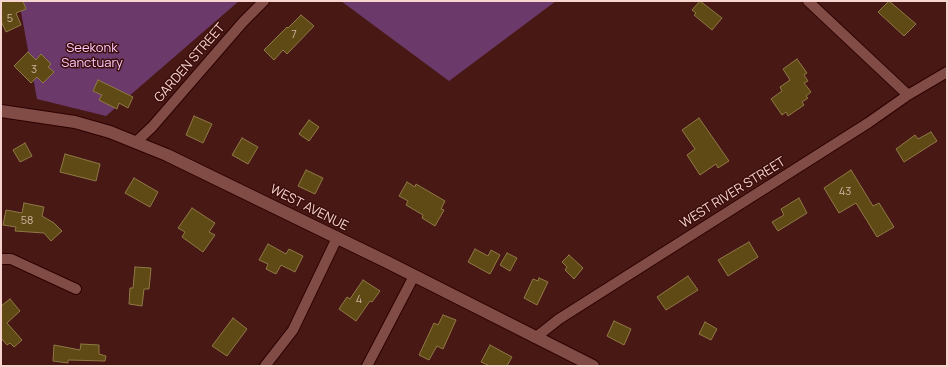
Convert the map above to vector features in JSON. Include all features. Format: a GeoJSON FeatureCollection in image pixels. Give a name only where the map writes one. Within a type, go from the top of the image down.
{"type":"FeatureCollection","features":[{"type":"Feature","properties":{"kind":"street","name":"GARDEN STREET"},"geometry":{"type":"LineString","coordinates":[[136,142],[152,127],[243,22],[264,1]]}},
{"type":"Feature","properties":{"kind":"street"},"geometry":{"type":"LineString","coordinates":[[808,1],[908,95]]}},
{"type":"Feature","properties":{"kind":"street","name":"WEST RIVER STREET"},"geometry":{"type":"LineString","coordinates":[[535,338],[559,319],[868,123],[908,95],[947,72]]}},
{"type":"Feature","properties":{"kind":"street","name":"WEST AVENUE"},"geometry":{"type":"LineString","coordinates":[[1,111],[75,122],[136,142],[231,185],[592,366]]}},
{"type":"Feature","properties":{"kind":"street"},"geometry":{"type":"LineString","coordinates":[[265,366],[293,330],[337,238]]}},
{"type":"Feature","properties":{"kind":"street"},"geometry":{"type":"LineString","coordinates":[[1,259],[11,259],[76,289]]}},
{"type":"Feature","properties":{"kind":"street"},"geometry":{"type":"LineString","coordinates":[[367,366],[414,276]]}},
{"type":"Feature","properties":{"kind":"green space","name":"Seekonk Sanctuary"},"geometry":{"type":"Polygon","coordinates":[[[19,1],[239,1],[106,116],[37,99],[19,1]]]}},
{"type":"Feature","properties":{"kind":"green space"},"geometry":{"type":"Polygon","coordinates":[[[341,1],[556,1],[449,81],[341,1]]]}},
{"type":"Feature","properties":{"kind":"building"},"geometry":{"type":"Polygon","coordinates":[[[1,1],[23,1],[26,9],[16,13],[21,25],[6,32],[1,21],[1,1]]]}},
{"type":"Feature","properties":{"kind":"building"},"geometry":{"type":"Polygon","coordinates":[[[700,1],[722,18],[712,30],[694,15],[696,13],[692,10],[700,1]]]}},
{"type":"Feature","properties":{"kind":"building"},"geometry":{"type":"Polygon","coordinates":[[[889,1],[916,24],[904,36],[878,12],[889,1]]]}},
{"type":"Feature","properties":{"kind":"building"},"geometry":{"type":"Polygon","coordinates":[[[301,15],[314,26],[287,54],[283,50],[274,60],[264,50],[301,15]]]}},
{"type":"Feature","properties":{"kind":"building"},"geometry":{"type":"Polygon","coordinates":[[[28,52],[36,60],[41,54],[51,64],[48,67],[54,72],[43,83],[37,77],[31,83],[14,66],[28,52]]]}},
{"type":"Feature","properties":{"kind":"building"},"geometry":{"type":"Polygon","coordinates":[[[797,59],[807,73],[804,75],[808,81],[804,83],[811,92],[806,96],[808,98],[802,102],[804,105],[788,116],[786,112],[782,115],[771,99],[782,91],[780,87],[790,80],[783,69],[797,59]]]}},
{"type":"Feature","properties":{"kind":"building"},"geometry":{"type":"Polygon","coordinates":[[[98,80],[133,97],[128,108],[119,103],[117,109],[99,100],[102,95],[93,91],[98,80]]]}},
{"type":"Feature","properties":{"kind":"building"},"geometry":{"type":"Polygon","coordinates":[[[194,116],[212,124],[203,143],[186,135],[194,116]]]}},
{"type":"Feature","properties":{"kind":"building"},"geometry":{"type":"Polygon","coordinates":[[[699,118],[729,161],[718,168],[716,164],[700,175],[687,155],[695,149],[682,130],[699,118]]]}},
{"type":"Feature","properties":{"kind":"building"},"geometry":{"type":"Polygon","coordinates":[[[309,120],[319,127],[309,141],[299,134],[309,120]]]}},
{"type":"Feature","properties":{"kind":"building"},"geometry":{"type":"Polygon","coordinates":[[[931,132],[937,141],[904,162],[896,149],[915,135],[918,139],[931,132]]]}},
{"type":"Feature","properties":{"kind":"building"},"geometry":{"type":"Polygon","coordinates":[[[242,138],[258,147],[248,164],[232,155],[242,138]]]}},
{"type":"Feature","properties":{"kind":"building"},"geometry":{"type":"Polygon","coordinates":[[[25,143],[32,156],[20,162],[13,150],[25,143]]]}},
{"type":"Feature","properties":{"kind":"building"},"geometry":{"type":"Polygon","coordinates":[[[65,154],[100,164],[96,181],[60,172],[65,154]]]}},
{"type":"Feature","properties":{"kind":"building"},"geometry":{"type":"Polygon","coordinates":[[[306,170],[323,178],[315,194],[298,186],[306,170]]]}},
{"type":"Feature","properties":{"kind":"building"},"geometry":{"type":"Polygon","coordinates":[[[851,170],[873,206],[879,203],[894,227],[877,237],[856,203],[839,213],[824,188],[851,170]]]}},
{"type":"Feature","properties":{"kind":"building"},"geometry":{"type":"Polygon","coordinates":[[[134,178],[158,192],[150,207],[125,193],[134,178]]]}},
{"type":"Feature","properties":{"kind":"building"},"geometry":{"type":"Polygon","coordinates":[[[407,182],[415,187],[416,184],[445,201],[441,209],[444,210],[435,226],[422,218],[423,215],[406,205],[408,201],[399,196],[407,182]]]}},
{"type":"Feature","properties":{"kind":"building"},"geometry":{"type":"Polygon","coordinates":[[[799,198],[807,213],[778,231],[772,222],[784,215],[781,209],[799,198]]]}},
{"type":"Feature","properties":{"kind":"building"},"geometry":{"type":"Polygon","coordinates":[[[24,203],[44,207],[42,216],[54,223],[62,231],[51,241],[44,233],[15,231],[16,227],[3,225],[6,210],[22,213],[24,203]]]}},
{"type":"Feature","properties":{"kind":"building"},"geometry":{"type":"Polygon","coordinates":[[[192,208],[215,223],[209,232],[215,235],[203,252],[182,237],[185,232],[178,228],[192,208]]]}},
{"type":"Feature","properties":{"kind":"building"},"geometry":{"type":"Polygon","coordinates":[[[749,242],[758,257],[728,276],[718,260],[749,242]]]}},
{"type":"Feature","properties":{"kind":"building"},"geometry":{"type":"Polygon","coordinates":[[[268,244],[286,254],[289,249],[303,256],[295,272],[281,265],[276,274],[266,269],[268,264],[259,260],[268,244]]]}},
{"type":"Feature","properties":{"kind":"building"},"geometry":{"type":"Polygon","coordinates":[[[475,249],[488,256],[491,250],[500,255],[490,274],[468,262],[475,249]]]}},
{"type":"Feature","properties":{"kind":"building"},"geometry":{"type":"Polygon","coordinates":[[[507,253],[517,258],[510,271],[500,265],[507,253]]]}},
{"type":"Feature","properties":{"kind":"building"},"geometry":{"type":"Polygon","coordinates":[[[569,255],[583,268],[574,279],[565,270],[567,267],[562,262],[569,255]]]}},
{"type":"Feature","properties":{"kind":"building"},"geometry":{"type":"Polygon","coordinates":[[[135,267],[151,268],[149,289],[144,289],[142,306],[129,304],[130,288],[133,288],[135,267]]]}},
{"type":"Feature","properties":{"kind":"building"},"geometry":{"type":"Polygon","coordinates":[[[688,276],[698,290],[666,310],[657,297],[688,276]]]}},
{"type":"Feature","properties":{"kind":"building"},"geometry":{"type":"Polygon","coordinates":[[[539,278],[548,282],[537,305],[524,298],[533,279],[538,281],[539,278]]]}},
{"type":"Feature","properties":{"kind":"building"},"geometry":{"type":"Polygon","coordinates":[[[363,280],[380,291],[372,302],[370,301],[356,321],[339,309],[347,297],[350,299],[363,280]]]}},
{"type":"Feature","properties":{"kind":"building"},"geometry":{"type":"Polygon","coordinates":[[[10,299],[20,311],[7,323],[22,340],[14,347],[10,343],[7,345],[1,338],[1,306],[10,299]]]}},
{"type":"Feature","properties":{"kind":"building"},"geometry":{"type":"Polygon","coordinates":[[[443,315],[456,320],[443,349],[437,346],[429,360],[419,355],[434,323],[438,325],[443,315]]]}},
{"type":"Feature","properties":{"kind":"building"},"geometry":{"type":"Polygon","coordinates":[[[233,318],[247,329],[227,356],[212,346],[233,318]]]}},
{"type":"Feature","properties":{"kind":"building"},"geometry":{"type":"Polygon","coordinates":[[[614,321],[631,329],[624,345],[607,336],[614,321]]]}},
{"type":"Feature","properties":{"kind":"building"},"geometry":{"type":"Polygon","coordinates":[[[705,322],[717,329],[711,340],[699,334],[705,322]]]}},
{"type":"Feature","properties":{"kind":"building"},"geometry":{"type":"Polygon","coordinates":[[[81,344],[99,345],[99,354],[106,356],[105,361],[68,360],[68,363],[53,361],[54,345],[80,350],[81,344]]]}},
{"type":"Feature","properties":{"kind":"building"},"geometry":{"type":"Polygon","coordinates":[[[490,345],[512,357],[507,366],[490,366],[481,362],[490,345]]]}}]}
